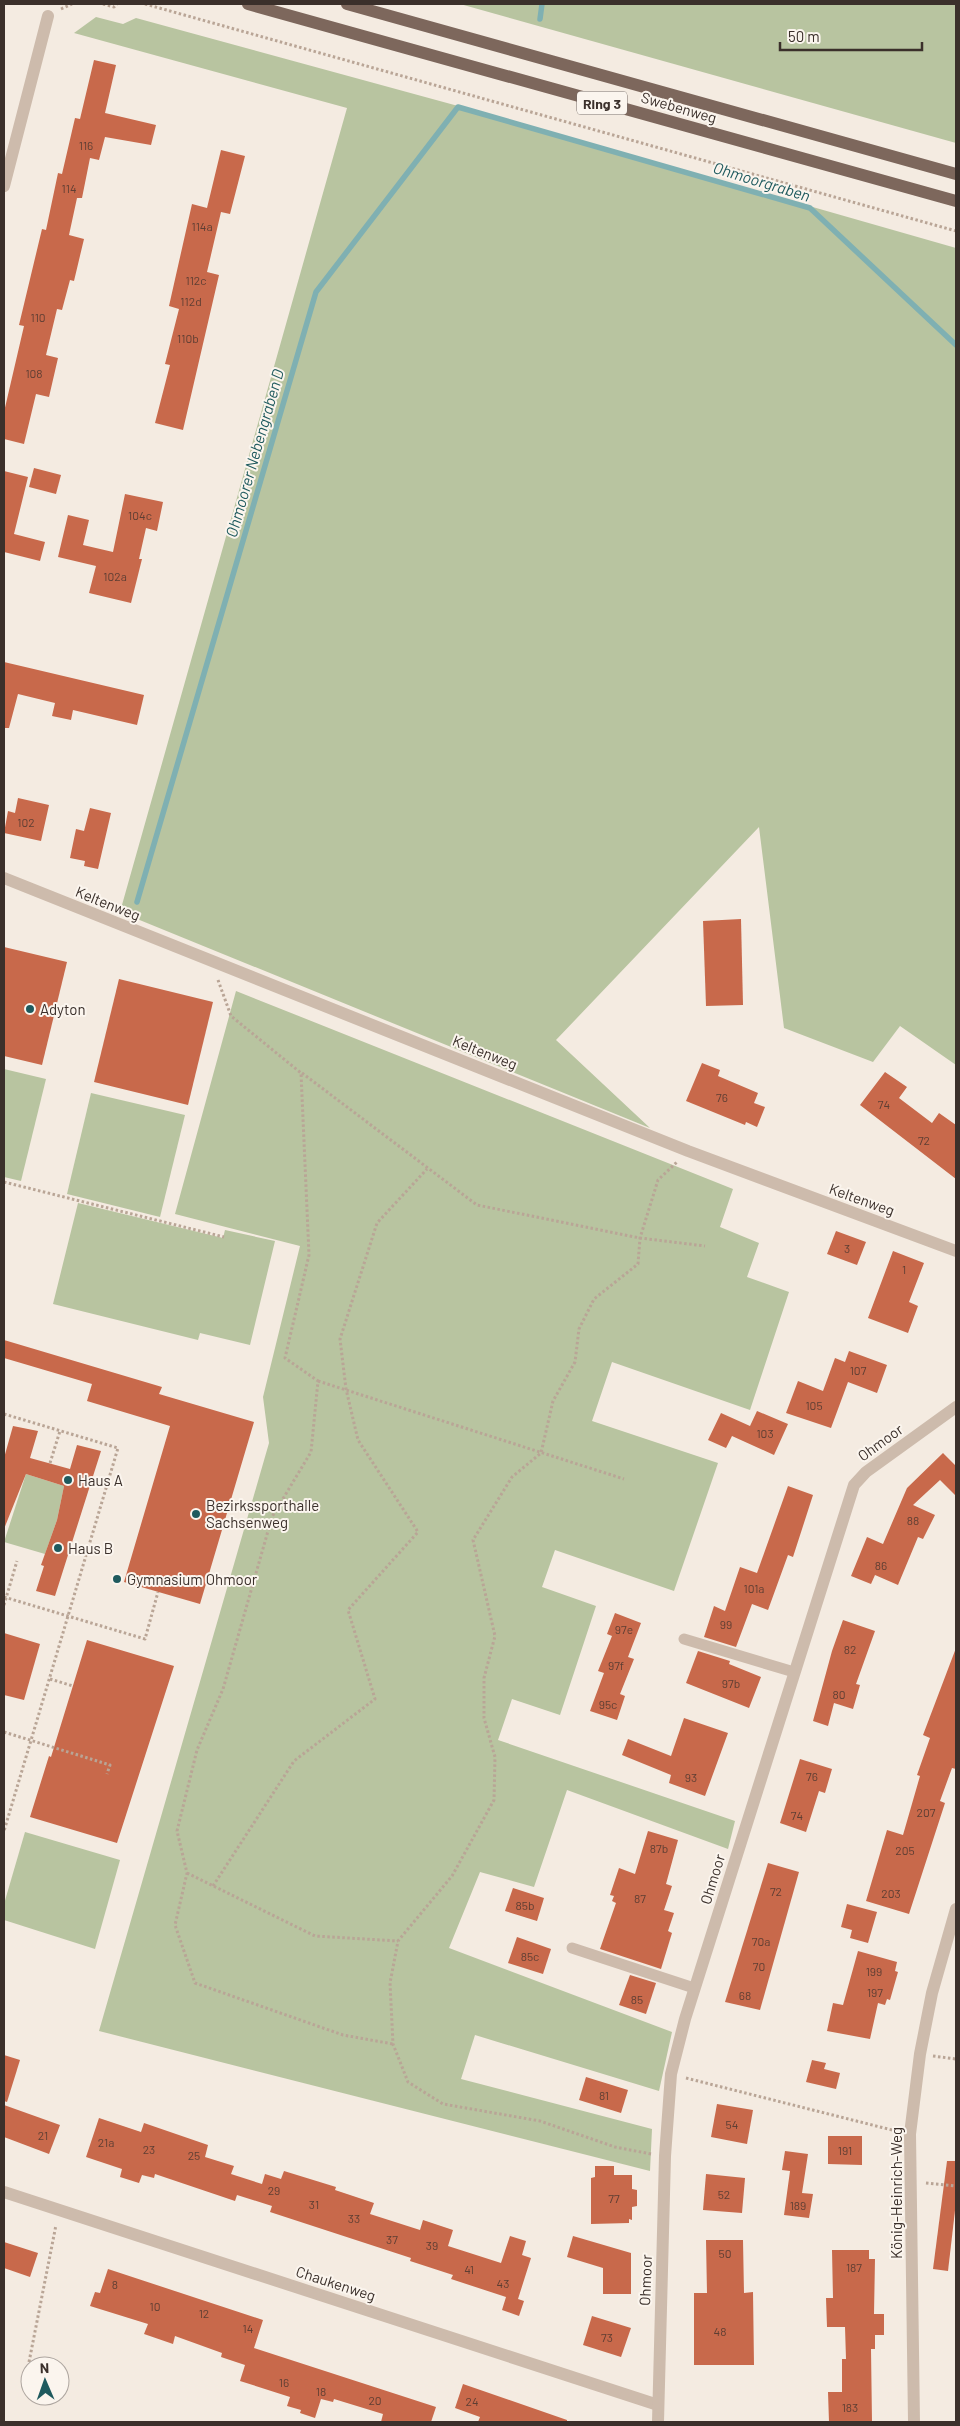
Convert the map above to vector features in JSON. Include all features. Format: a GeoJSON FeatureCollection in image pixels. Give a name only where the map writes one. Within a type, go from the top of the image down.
{"type":"FeatureCollection","features":[{"type":"Feature","properties":{"kind":"main road","name":"Swebenweg"},"geometry":{"type":"LineString","coordinates":[[248,4],[956,202]]}},
{"type":"Feature","properties":{"kind":"main road","name":"Swebenweg"},"geometry":{"type":"LineString","coordinates":[[347,4],[956,174]]}},
{"type":"Feature","properties":{"kind":"street"},"geometry":{"type":"LineString","coordinates":[[4,186],[48,16]]}},
{"type":"Feature","properties":{"kind":"street","name":"Keltenweg"},"geometry":{"type":"LineString","coordinates":[[4,878],[688,1151],[956,1251]]}},
{"type":"Feature","properties":{"kind":"street","name":"Ohmoor"},"geometry":{"type":"LineString","coordinates":[[658,2422],[665,2156],[671,2074],[694,1988],[854,1485],[866,1472],[956,1407]]}},
{"type":"Feature","properties":{"kind":"street","name":"König-Heinrich-Weg"},"geometry":{"type":"LineString","coordinates":[[914,2422],[910,2134],[920,2054],[932,1993],[956,1912]]}},
{"type":"Feature","properties":{"kind":"street","name":"Chaukenweg"},"geometry":{"type":"LineString","coordinates":[[4,2192],[658,2405]]}},
{"type":"Feature","properties":{"kind":"lane"},"geometry":{"type":"LineString","coordinates":[[684,1639],[794,1672]]}},
{"type":"Feature","properties":{"kind":"lane"},"geometry":{"type":"LineString","coordinates":[[572,1948],[694,1988]]}},
{"type":"Feature","properties":{"kind":"path"},"geometry":{"type":"LineString","coordinates":[[102,4],[114,7],[117,4]]}},
{"type":"Feature","properties":{"kind":"path"},"geometry":{"type":"LineString","coordinates":[[145,4],[956,231]]}},
{"type":"Feature","properties":{"kind":"path"},"geometry":{"type":"LineString","coordinates":[[211,960],[232,1016],[301,1073],[477,1205],[640,1238],[705,1246]]}},
{"type":"Feature","properties":{"kind":"path"},"geometry":{"type":"LineString","coordinates":[[301,1073],[309,1255],[285,1358],[318,1381],[624,1479]]}},
{"type":"Feature","properties":{"kind":"path"},"geometry":{"type":"LineString","coordinates":[[665,2156],[615,2146],[540,2120],[443,2104],[408,2082],[393,2044],[390,1983],[398,1941],[452,1876],[494,1800],[495,1757],[484,1718],[484,1678],[495,1636],[473,1540],[512,1477],[541,1452],[553,1401],[575,1362],[579,1329],[594,1299],[638,1264],[640,1238],[658,1180],[688,1151]]}},
{"type":"Feature","properties":{"kind":"path"},"geometry":{"type":"LineString","coordinates":[[213,1886],[294,1761],[374,1699],[348,1610],[418,1532],[358,1440],[346,1390],[340,1339],[377,1223],[427,1169]]}},
{"type":"Feature","properties":{"kind":"path"},"geometry":{"type":"LineString","coordinates":[[4,1182],[224,1237]]}},
{"type":"Feature","properties":{"kind":"path"},"geometry":{"type":"LineString","coordinates":[[318,1381],[311,1452],[272,1516],[224,1689],[196,1750],[178,1831],[187,1873],[176,1925],[195,1983],[342,2035],[393,2044]]}},
{"type":"Feature","properties":{"kind":"path"},"geometry":{"type":"LineString","coordinates":[[4,1414],[118,1448],[4,1831]]}},
{"type":"Feature","properties":{"kind":"path"},"geometry":{"type":"LineString","coordinates":[[50,1463],[60,1431]]}},
{"type":"Feature","properties":{"kind":"path"},"geometry":{"type":"LineString","coordinates":[[4,1605],[17,1561]]}},
{"type":"Feature","properties":{"kind":"path"},"geometry":{"type":"LineString","coordinates":[[5,1598],[145,1639],[158,1592]]}},
{"type":"Feature","properties":{"kind":"path"},"geometry":{"type":"LineString","coordinates":[[50,1679],[73,1686]]}},
{"type":"Feature","properties":{"kind":"path"},"geometry":{"type":"LineString","coordinates":[[4,1732],[110,1765],[107,1774]]}},
{"type":"Feature","properties":{"kind":"path"},"geometry":{"type":"LineString","coordinates":[[187,1873],[315,1936],[398,1941]]}},
{"type":"Feature","properties":{"kind":"path"},"geometry":{"type":"LineString","coordinates":[[920,2054],[956,2059]]}},
{"type":"Feature","properties":{"kind":"path"},"geometry":{"type":"LineString","coordinates":[[671,2074],[910,2134]]}},
{"type":"Feature","properties":{"kind":"path"},"geometry":{"type":"LineString","coordinates":[[911,2181],[956,2186]]}},
{"type":"Feature","properties":{"kind":"path"},"geometry":{"type":"LineString","coordinates":[[30,2356],[59,2210]]}},
{"type":"Feature","properties":{"kind":"green space"},"geometry":{"type":"Polygon","coordinates":[[[460,4],[956,4],[956,143],[460,4]]]}},
{"type":"Feature","properties":{"kind":"green space"},"geometry":{"type":"Polygon","coordinates":[[[96,17],[123,24],[136,18],[491,115],[956,248],[956,1065],[900,1026],[873,1062],[784,1028],[759,827],[556,1040],[650,1128],[120,912],[347,108],[74,33],[96,17]]]}},
{"type":"Feature","properties":{"kind":"green space"},"geometry":{"type":"Polygon","coordinates":[[[236,991],[733,1189],[720,1227],[759,1243],[747,1277],[789,1292],[750,1410],[612,1362],[592,1421],[718,1463],[674,1591],[555,1550],[542,1587],[596,1606],[560,1715],[512,1699],[498,1740],[735,1821],[728,1849],[567,1790],[534,1887],[480,1872],[449,1948],[672,2032],[659,2091],[475,2035],[461,2079],[652,2129],[650,2171],[99,2031],[269,1443],[263,1397],[300,1246],[175,1214],[236,991]]]}},
{"type":"Feature","properties":{"kind":"green space"},"geometry":{"type":"Polygon","coordinates":[[[4,1069],[46,1079],[21,1181],[4,1177],[4,1069]]]}},
{"type":"Feature","properties":{"kind":"green space"},"geometry":{"type":"Polygon","coordinates":[[[91,1093],[185,1115],[160,1217],[67,1194],[91,1093]]]}},
{"type":"Feature","properties":{"kind":"green space"},"geometry":{"type":"Polygon","coordinates":[[[78,1203],[223,1238],[225,1230],[275,1241],[250,1345],[200,1333],[198,1340],[53,1304],[78,1203]]]}},
{"type":"Feature","properties":{"kind":"green space"},"geometry":{"type":"Polygon","coordinates":[[[26,1474],[64,1486],[57,1520],[45,1554],[4,1542],[26,1474]]]}},
{"type":"Feature","properties":{"kind":"green space"},"geometry":{"type":"Polygon","coordinates":[[[25,1832],[120,1860],[95,1949],[4,1920],[4,1904],[25,1832]]]}},
{"type":"Feature","properties":{"kind":"building"},"geometry":{"type":"Polygon","coordinates":[[[94,60],[116,65],[105,113],[156,125],[151,145],[105,137],[99,160],[90,158],[82,198],[77,198],[69,235],[84,239],[74,281],[70,280],[62,310],[57,309],[46,355],[58,358],[49,397],[36,394],[24,444],[4,439],[4,412],[24,326],[19,325],[42,229],[46,230],[58,173],[62,174],[75,118],[80,119],[94,60]]]}},
{"type":"Feature","properties":{"kind":"building"},"geometry":{"type":"Polygon","coordinates":[[[221,150],[245,156],[230,214],[221,212],[207,272],[219,275],[183,430],[155,423],[170,365],[165,364],[179,309],[169,306],[192,204],[207,208],[221,150]]]}},
{"type":"Feature","properties":{"kind":"building"},"geometry":{"type":"Polygon","coordinates":[[[34,468],[61,475],[56,494],[29,487],[34,468]]]}},
{"type":"Feature","properties":{"kind":"building"},"geometry":{"type":"Polygon","coordinates":[[[4,471],[28,477],[14,534],[45,542],[40,561],[4,552],[4,471]]]}},
{"type":"Feature","properties":{"kind":"building"},"geometry":{"type":"Polygon","coordinates":[[[125,494],[163,502],[157,531],[146,528],[139,559],[142,559],[131,603],[89,593],[96,566],[58,557],[68,515],[89,520],[83,545],[113,552],[125,494]]]}},
{"type":"Feature","properties":{"kind":"building"},"geometry":{"type":"Polygon","coordinates":[[[4,662],[144,695],[137,725],[73,710],[71,720],[52,716],[55,703],[18,694],[9,728],[4,728],[4,662]]]}},
{"type":"Feature","properties":{"kind":"building"},"geometry":{"type":"Polygon","coordinates":[[[18,798],[49,805],[41,841],[4,833],[8,811],[15,813],[18,798]]]}},
{"type":"Feature","properties":{"kind":"building"},"geometry":{"type":"Polygon","coordinates":[[[90,808],[111,813],[98,869],[84,866],[85,861],[70,858],[76,829],[84,831],[90,808]]]}},
{"type":"Feature","properties":{"kind":"building"},"geometry":{"type":"Polygon","coordinates":[[[741,919],[743,1005],[706,1006],[703,921],[741,919]]]}},
{"type":"Feature","properties":{"kind":"building","name":"Adyton"},"geometry":{"type":"Polygon","coordinates":[[[4,947],[67,962],[42,1065],[4,1056],[4,947]]]}},
{"type":"Feature","properties":{"kind":"building"},"geometry":{"type":"Polygon","coordinates":[[[119,979],[213,1002],[188,1105],[94,1082],[119,979]]]}},
{"type":"Feature","properties":{"kind":"building"},"geometry":{"type":"Polygon","coordinates":[[[702,1063],[720,1070],[718,1076],[758,1093],[754,1103],[765,1107],[757,1127],[746,1122],[745,1125],[686,1101],[702,1063]]]}},
{"type":"Feature","properties":{"kind":"building"},"geometry":{"type":"Polygon","coordinates":[[[885,1072],[907,1087],[899,1098],[932,1123],[939,1113],[956,1125],[956,1179],[860,1105],[885,1072]]]}},
{"type":"Feature","properties":{"kind":"building"},"geometry":{"type":"Polygon","coordinates":[[[836,1231],[866,1242],[857,1265],[827,1254],[836,1231]]]}},
{"type":"Feature","properties":{"kind":"building"},"geometry":{"type":"Polygon","coordinates":[[[893,1251],[924,1263],[909,1302],[918,1306],[908,1333],[868,1318],[893,1251]]]}},
{"type":"Feature","properties":{"kind":"building"},"geometry":{"type":"Polygon","coordinates":[[[4,1340],[162,1387],[159,1394],[254,1422],[200,1604],[124,1582],[170,1426],[87,1401],[92,1384],[4,1358],[4,1340]]]}},
{"type":"Feature","properties":{"kind":"building"},"geometry":{"type":"Polygon","coordinates":[[[849,1351],[887,1365],[877,1393],[848,1382],[831,1428],[786,1413],[798,1381],[823,1391],[835,1358],[845,1362],[849,1351]]]}},
{"type":"Feature","properties":{"kind":"building"},"geometry":{"type":"Polygon","coordinates":[[[757,1411],[788,1424],[774,1455],[732,1436],[726,1448],[708,1440],[721,1413],[750,1426],[757,1411]]]}},
{"type":"Feature","properties":{"kind":"building","name":"Haus A"},"geometry":{"type":"Polygon","coordinates":[[[13,1426],[38,1431],[30,1458],[70,1469],[77,1445],[101,1451],[55,1596],[36,1591],[44,1566],[41,1565],[57,1520],[64,1486],[26,1474],[4,1529],[4,1458],[13,1426]]]}},
{"type":"Feature","properties":{"kind":"building"},"geometry":{"type":"Polygon","coordinates":[[[943,1453],[956,1466],[956,1496],[940,1480],[913,1505],[935,1515],[923,1539],[918,1537],[898,1585],[875,1575],[871,1584],[851,1576],[867,1537],[883,1544],[907,1488],[943,1453]]]}},
{"type":"Feature","properties":{"kind":"building"},"geometry":{"type":"Polygon","coordinates":[[[788,1486],[813,1495],[793,1557],[788,1555],[768,1610],[752,1604],[736,1647],[704,1637],[714,1606],[725,1611],[740,1567],[757,1573],[788,1486]]]}},
{"type":"Feature","properties":{"kind":"building"},"geometry":{"type":"Polygon","coordinates":[[[615,1613],[641,1623],[628,1657],[634,1659],[620,1694],[625,1696],[617,1720],[590,1711],[604,1673],[598,1671],[612,1636],[607,1634],[615,1613]]]}},
{"type":"Feature","properties":{"kind":"building"},"geometry":{"type":"Polygon","coordinates":[[[843,1620],[875,1631],[856,1684],[860,1685],[853,1709],[834,1703],[828,1726],[813,1721],[832,1651],[843,1620]]]}},
{"type":"Feature","properties":{"kind":"building"},"geometry":{"type":"Polygon","coordinates":[[[4,1633],[40,1644],[24,1700],[4,1695],[4,1633]]]}},
{"type":"Feature","properties":{"kind":"building"},"geometry":{"type":"Polygon","coordinates":[[[87,1640],[174,1666],[117,1843],[30,1817],[49,1756],[51,1757],[87,1640]]]}},
{"type":"Feature","properties":{"kind":"building"},"geometry":{"type":"Polygon","coordinates":[[[956,1648],[956,1769],[952,1768],[940,1801],[945,1803],[909,1914],[866,1901],[887,1830],[903,1835],[920,1776],[917,1775],[930,1738],[923,1735],[956,1648]]]}},
{"type":"Feature","properties":{"kind":"building"},"geometry":{"type":"Polygon","coordinates":[[[698,1651],[730,1661],[729,1664],[761,1677],[749,1708],[686,1683],[698,1651]]]}},
{"type":"Feature","properties":{"kind":"building"},"geometry":{"type":"Polygon","coordinates":[[[684,1718],[728,1733],[705,1796],[669,1783],[671,1775],[622,1755],[628,1739],[671,1756],[684,1718]]]}},
{"type":"Feature","properties":{"kind":"building"},"geometry":{"type":"Polygon","coordinates":[[[800,1759],[832,1769],[825,1793],[819,1791],[806,1832],[780,1823],[800,1759]]]}},
{"type":"Feature","properties":{"kind":"building"},"geometry":{"type":"Polygon","coordinates":[[[648,1831],[678,1840],[666,1884],[672,1886],[664,1910],[674,1913],[668,1931],[672,1933],[661,1969],[600,1949],[616,1903],[612,1901],[614,1896],[610,1895],[619,1868],[635,1874],[648,1831]]]}},
{"type":"Feature","properties":{"kind":"building"},"geometry":{"type":"Polygon","coordinates":[[[768,1863],[799,1872],[760,2010],[725,2002],[768,1863]]]}},
{"type":"Feature","properties":{"kind":"building"},"geometry":{"type":"Polygon","coordinates":[[[513,1888],[544,1898],[537,1921],[505,1911],[513,1888]]]}},
{"type":"Feature","properties":{"kind":"building"},"geometry":{"type":"Polygon","coordinates":[[[847,1904],[877,1912],[868,1943],[850,1938],[852,1930],[841,1927],[847,1904]]]}},
{"type":"Feature","properties":{"kind":"building"},"geometry":{"type":"Polygon","coordinates":[[[517,1937],[551,1949],[543,1974],[508,1963],[517,1937]]]}},
{"type":"Feature","properties":{"kind":"building"},"geometry":{"type":"Polygon","coordinates":[[[858,1951],[897,1962],[895,1971],[898,1972],[890,2000],[887,1999],[885,2005],[878,2003],[870,2039],[827,2031],[833,2003],[843,2005],[858,1951]]]}},
{"type":"Feature","properties":{"kind":"building"},"geometry":{"type":"Polygon","coordinates":[[[630,1975],[656,1983],[646,2014],[619,2005],[630,1975]]]}},
{"type":"Feature","properties":{"kind":"building"},"geometry":{"type":"Polygon","coordinates":[[[4,2055],[20,2060],[7,2102],[4,2101],[4,2055]]]}},
{"type":"Feature","properties":{"kind":"building"},"geometry":{"type":"Polygon","coordinates":[[[812,2060],[826,2063],[824,2069],[840,2073],[836,2089],[806,2082],[812,2060]]]}},
{"type":"Feature","properties":{"kind":"building"},"geometry":{"type":"Polygon","coordinates":[[[586,2077],[628,2090],[621,2113],[579,2100],[586,2077]]]}},
{"type":"Feature","properties":{"kind":"building"},"geometry":{"type":"Polygon","coordinates":[[[717,2104],[753,2110],[747,2144],[711,2137],[717,2104]]]}},
{"type":"Feature","properties":{"kind":"building"},"geometry":{"type":"Polygon","coordinates":[[[4,2105],[60,2125],[49,2154],[4,2137],[4,2105]]]}},
{"type":"Feature","properties":{"kind":"building"},"geometry":{"type":"Polygon","coordinates":[[[99,2118],[141,2132],[144,2123],[208,2145],[205,2157],[234,2166],[231,2174],[262,2184],[265,2174],[281,2179],[284,2171],[336,2187],[335,2190],[374,2203],[370,2214],[420,2230],[423,2220],[453,2230],[448,2246],[501,2263],[510,2236],[526,2241],[522,2255],[531,2258],[518,2299],[524,2301],[519,2316],[502,2310],[506,2297],[451,2279],[453,2275],[410,2261],[411,2258],[270,2212],[272,2206],[237,2195],[235,2201],[155,2174],[154,2178],[142,2175],[139,2183],[120,2177],[122,2169],[86,2157],[99,2118]]]}},
{"type":"Feature","properties":{"kind":"building"},"geometry":{"type":"Polygon","coordinates":[[[828,2136],[862,2136],[862,2165],[828,2164],[828,2136]]]}},
{"type":"Feature","properties":{"kind":"building"},"geometry":{"type":"Polygon","coordinates":[[[785,2151],[808,2154],[802,2193],[813,2194],[809,2218],[784,2215],[790,2171],[782,2170],[785,2151]]]}},
{"type":"Feature","properties":{"kind":"building"},"geometry":{"type":"Polygon","coordinates":[[[947,2161],[956,2161],[956,2202],[948,2271],[933,2269],[947,2161]]]}},
{"type":"Feature","properties":{"kind":"building"},"geometry":{"type":"Polygon","coordinates":[[[595,2166],[614,2166],[614,2175],[632,2175],[632,2189],[637,2190],[637,2206],[632,2207],[632,2220],[629,2219],[629,2223],[591,2224],[591,2178],[595,2177],[595,2166]]]}},
{"type":"Feature","properties":{"kind":"building"},"geometry":{"type":"Polygon","coordinates":[[[706,2174],[745,2178],[742,2213],[703,2210],[706,2174]]]}},
{"type":"Feature","properties":{"kind":"building"},"geometry":{"type":"Polygon","coordinates":[[[573,2236],[631,2253],[631,2294],[603,2294],[603,2268],[567,2257],[573,2236]]]}},
{"type":"Feature","properties":{"kind":"building"},"geometry":{"type":"Polygon","coordinates":[[[706,2240],[743,2240],[744,2293],[753,2292],[754,2365],[694,2365],[694,2293],[707,2293],[706,2240]]]}},
{"type":"Feature","properties":{"kind":"building"},"geometry":{"type":"Polygon","coordinates":[[[4,2242],[38,2253],[30,2277],[4,2268],[4,2242]]]}},
{"type":"Feature","properties":{"kind":"building"},"geometry":{"type":"Polygon","coordinates":[[[832,2250],[869,2250],[869,2259],[875,2259],[874,2314],[884,2314],[884,2335],[875,2335],[875,2349],[871,2349],[872,2422],[829,2422],[828,2392],[842,2392],[842,2359],[846,2359],[845,2327],[827,2327],[826,2298],[833,2298],[832,2250]]]}},
{"type":"Feature","properties":{"kind":"building"},"geometry":{"type":"Polygon","coordinates":[[[108,2269],[263,2320],[254,2348],[436,2407],[431,2422],[381,2422],[383,2414],[334,2399],[333,2402],[321,2399],[315,2418],[300,2413],[301,2410],[287,2406],[290,2397],[240,2381],[245,2365],[221,2357],[222,2353],[175,2336],[173,2344],[144,2334],[148,2324],[90,2306],[95,2292],[100,2293],[108,2269]]]}},
{"type":"Feature","properties":{"kind":"building"},"geometry":{"type":"Polygon","coordinates":[[[592,2316],[631,2328],[621,2357],[583,2345],[592,2316]]]}},
{"type":"Feature","properties":{"kind":"building"},"geometry":{"type":"Polygon","coordinates":[[[463,2384],[567,2420],[567,2422],[478,2422],[480,2417],[455,2408],[463,2384]]]}},
{"type":"Feature","properties":{"kind":"waterway","name":"Ohmoorgraben"},"geometry":{"type":"LineString","coordinates":[[540,19],[542,4]]}},
{"type":"Feature","properties":{"kind":"waterway","name":"Ohmoorer Nebengraben D"},"geometry":{"type":"LineString","coordinates":[[137,902],[316,292],[458,107],[810,208],[956,345]]}},
{"type":"Feature","properties":{"kind":"place","name":"Adyton"},"geometry":{"type":"Point","coordinates":[30,1009]}},
{"type":"Feature","properties":{"kind":"place","name":"Haus A"},"geometry":{"type":"Point","coordinates":[68,1480]}},
{"type":"Feature","properties":{"kind":"place","name":"Bezirkssporthalle Sachsenweg"},"geometry":{"type":"Point","coordinates":[196,1514]}},
{"type":"Feature","properties":{"kind":"place","name":"Haus B"},"geometry":{"type":"Point","coordinates":[58,1548]}},
{"type":"Feature","properties":{"kind":"place","name":"Gymnasium Ohmoor"},"geometry":{"type":"Point","coordinates":[117,1579]}}]}
